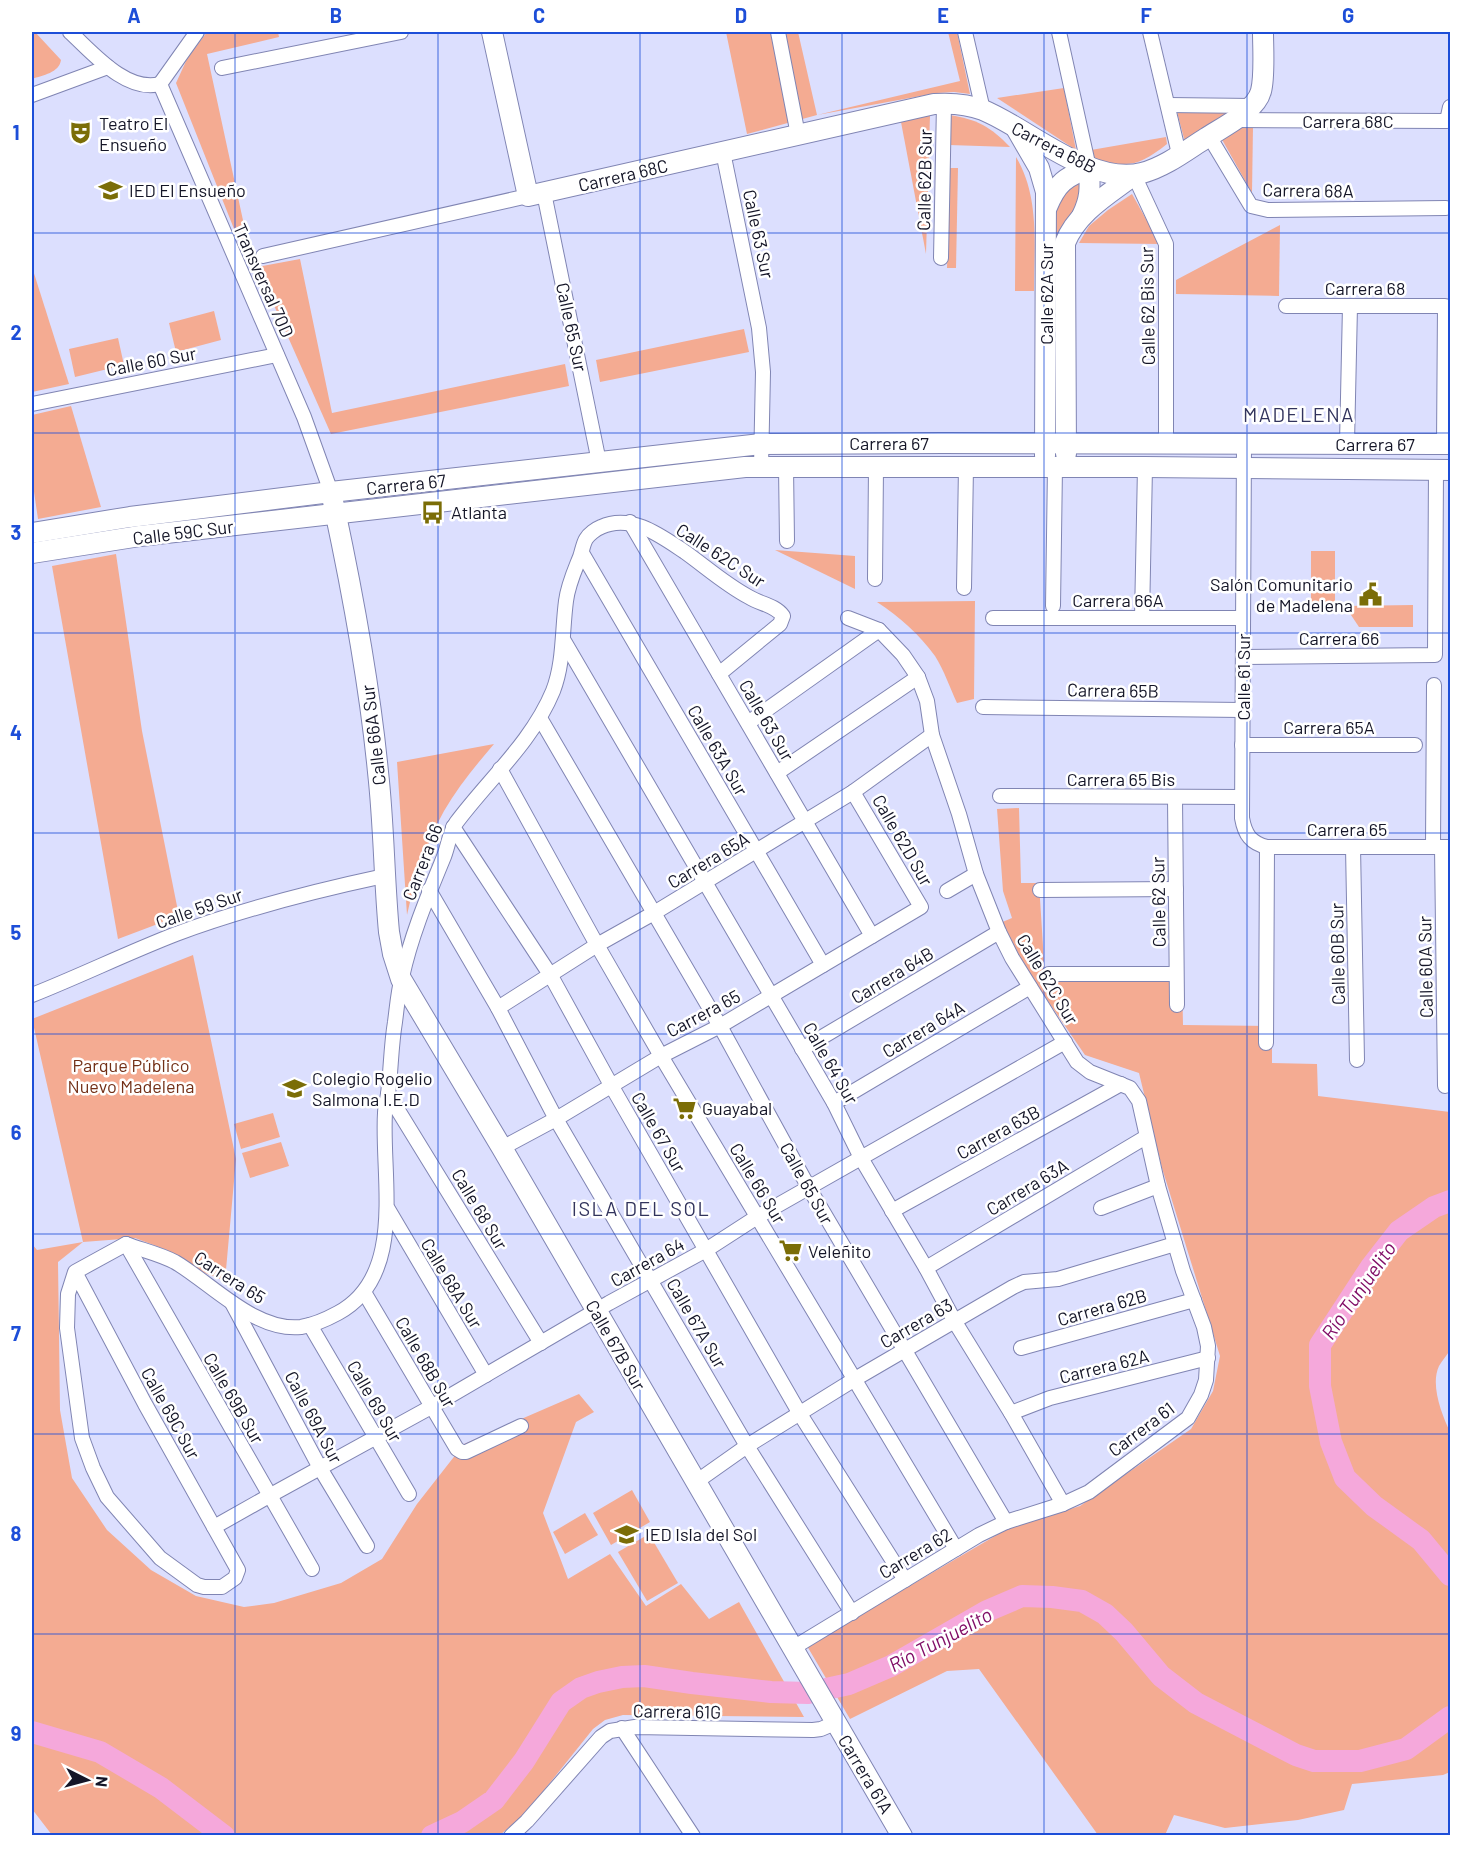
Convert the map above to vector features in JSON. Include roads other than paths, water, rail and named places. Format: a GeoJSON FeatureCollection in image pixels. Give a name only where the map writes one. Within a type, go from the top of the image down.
{"type":"FeatureCollection","features":[{"type":"Feature","properties":{"kind":"street"},"geometry":{"type":"LineString","coordinates":[[70,32],[108,67],[133,83],[144,86],[160,84],[197,32]]}},
{"type":"Feature","properties":{"kind":"street"},"geometry":{"type":"LineString","coordinates":[[222,68],[401,32]]}},
{"type":"Feature","properties":{"kind":"street","name":"Calle 65 Sur"},"geometry":{"type":"LineString","coordinates":[[492,32],[536,194],[599,462]]}},
{"type":"Feature","properties":{"kind":"street"},"geometry":{"type":"LineString","coordinates":[[778,32],[798,135]]}},
{"type":"Feature","properties":{"kind":"street"},"geometry":{"type":"LineString","coordinates":[[965,32],[983,110]]}},
{"type":"Feature","properties":{"kind":"street"},"geometry":{"type":"LineString","coordinates":[[1059,32],[1089,168],[1090,194],[1082,216]]}},
{"type":"Feature","properties":{"kind":"street"},"geometry":{"type":"LineString","coordinates":[[1150,32],[1179,154]]}},
{"type":"Feature","properties":{"kind":"street"},"geometry":{"type":"LineString","coordinates":[[1168,105],[1253,105],[1262,90],[1263,32]]}},
{"type":"Feature","properties":{"kind":"street"},"geometry":{"type":"LineString","coordinates":[[32,95],[108,67]]}},
{"type":"Feature","properties":{"kind":"street","name":"Transversal 70D"},"geometry":{"type":"LineString","coordinates":[[160,84],[304,417],[331,492]]}},
{"type":"Feature","properties":{"kind":"street","name":"Carrera 68C"},"geometry":{"type":"LineString","coordinates":[[263,256],[933,104],[960,104],[983,110]]}},
{"type":"Feature","properties":{"kind":"street","name":"Calle 62B Sur"},"geometry":{"type":"LineString","coordinates":[[941,258],[944,104]]}},
{"type":"Feature","properties":{"kind":"street","name":"Carrera 68B"},"geometry":{"type":"LineString","coordinates":[[983,110],[1089,168],[1108,173],[1134,175],[1152,170],[1235,120],[1253,105]]}},
{"type":"Feature","properties":{"kind":"street","name":"Carrera 68C"},"geometry":{"type":"LineString","coordinates":[[1235,120],[1447,121],[1450,107]]}},
{"type":"Feature","properties":{"kind":"street","name":"Calle 62A Sur"},"geometry":{"type":"LineString","coordinates":[[1015,128],[1039,168],[1047,209],[1045,443],[1055,467]]}},
{"type":"Feature","properties":{"kind":"street","name":"Carrera 68A"},"geometry":{"type":"LineString","coordinates":[[1209,136],[1251,206],[1268,210],[1446,208]]}},
{"type":"Feature","properties":{"kind":"street","name":"Calle 63 Sur"},"geometry":{"type":"LineString","coordinates":[[723,152],[759,328],[763,372],[761,467]]}},
{"type":"Feature","properties":{"kind":"street"},"geometry":{"type":"LineString","coordinates":[[1047,209],[1054,191],[1061,183],[1068,177],[1089,168]]}},
{"type":"Feature","properties":{"kind":"street","name":"Calle 62A Sur"},"geometry":{"type":"LineString","coordinates":[[1053,606],[1055,467],[1065,443],[1065,243],[1069,232],[1082,216],[1134,175]]}},
{"type":"Feature","properties":{"kind":"street","name":"Calle 62 Bis Sur"},"geometry":{"type":"LineString","coordinates":[[1134,175],[1166,244],[1166,443]]}},
{"type":"Feature","properties":{"kind":"street","name":"Carrera 68"},"geometry":{"type":"LineString","coordinates":[[1286,306],[1445,306],[1446,457]]}},
{"type":"Feature","properties":{"kind":"street"},"geometry":{"type":"LineString","coordinates":[[1347,443],[1350,306]]}},
{"type":"Feature","properties":{"kind":"street","name":"Calle 60 Sur"},"geometry":{"type":"LineString","coordinates":[[32,404],[277,355]]}},
{"type":"Feature","properties":{"kind":"street","name":"Calle 61 Sur"},"geometry":{"type":"LineString","coordinates":[[1244,443],[1242,818],[1248,837]]}},
{"type":"Feature","properties":{"kind":"street","name":"Carrera 67"},"geometry":{"type":"LineString","coordinates":[[331,492],[761,444],[1347,443],[1446,457]]}},
{"type":"Feature","properties":{"kind":"street","name":"Carrera 67"},"geometry":{"type":"LineString","coordinates":[[336,514],[640,478],[761,467],[1244,468],[1446,457]]}},
{"type":"Feature","properties":{"kind":"street","name":"Carrera 66"},"geometry":{"type":"LineString","coordinates":[[1243,657],[1435,655],[1446,457]]}},
{"type":"Feature","properties":{"kind":"street"},"geometry":{"type":"LineString","coordinates":[[786,467],[787,541]]}},
{"type":"Feature","properties":{"kind":"street"},"geometry":{"type":"LineString","coordinates":[[875,579],[876,467]]}},
{"type":"Feature","properties":{"kind":"street"},"geometry":{"type":"LineString","coordinates":[[964,588],[966,467]]}},
{"type":"Feature","properties":{"kind":"street"},"geometry":{"type":"LineString","coordinates":[[1142,618],[1145,467]]}},
{"type":"Feature","properties":{"kind":"street","name":"Calle 66A Sur"},"geometry":{"type":"LineString","coordinates":[[331,492],[367,686],[379,779],[390,943],[401,979]]}},
{"type":"Feature","properties":{"kind":"street","name":"Calle 59C Sur"},"geometry":{"type":"LineString","coordinates":[[32,533],[331,492]]}},
{"type":"Feature","properties":{"kind":"street","name":"Calle 59C Sur"},"geometry":{"type":"LineString","coordinates":[[32,553],[140,536],[336,514]]}},
{"type":"Feature","properties":{"kind":"street","name":"Calle 63 Sur"},"geometry":{"type":"LineString","coordinates":[[630,522],[872,936]]}},
{"type":"Feature","properties":{"kind":"street","name":"Carrera 66"},"geometry":{"type":"LineString","coordinates":[[388,1209],[385,1112],[401,979],[415,929],[453,827],[540,718],[554,690],[564,641],[566,601],[571,578],[586,539],[597,529],[608,524],[630,522]]}},
{"type":"Feature","properties":{"kind":"street","name":"Calle 62C Sur"},"geometry":{"type":"LineString","coordinates":[[630,522],[670,542],[749,597],[778,610],[783,616],[780,624],[719,674]]}},
{"type":"Feature","properties":{"kind":"street","name":"Calle 63A Sur"},"geometry":{"type":"LineString","coordinates":[[582,553],[823,965]]}},
{"type":"Feature","properties":{"kind":"street","name":"Calle 62C Sur"},"geometry":{"type":"LineString","coordinates":[[848,618],[879,630],[903,655],[918,677],[927,701],[932,735],[959,814],[976,874],[1012,958],[1077,1062],[1090,1072],[1126,1085],[1134,1091],[1139,1101],[1158,1186],[1175,1245],[1204,1327],[1208,1358]]}},
{"type":"Feature","properties":{"kind":"street","name":"Carrera 66A"},"geometry":{"type":"LineString","coordinates":[[993,618],[1243,618]]}},
{"type":"Feature","properties":{"kind":"street"},"geometry":{"type":"LineString","coordinates":[[748,723],[879,630]]}},
{"type":"Feature","properties":{"kind":"street","name":"Calle 64 Sur"},"geometry":{"type":"LineString","coordinates":[[564,641],[834,1103],[861,1158],[1063,1504]]}},
{"type":"Feature","properties":{"kind":"street"},"geometry":{"type":"LineString","coordinates":[[777,773],[918,677]]}},
{"type":"Feature","properties":{"kind":"street","name":"Calle 60A Sur"},"geometry":{"type":"LineString","coordinates":[[1434,685],[1442,847],[1444,1086]]}},
{"type":"Feature","properties":{"kind":"street","name":"Carrera 65B"},"geometry":{"type":"LineString","coordinates":[[983,707],[1243,710]]}},
{"type":"Feature","properties":{"kind":"street","name":"Calle 65 Sur"},"geometry":{"type":"LineString","coordinates":[[540,718],[720,1026],[809,1188],[1006,1522]]}},
{"type":"Feature","properties":{"kind":"street","name":"Carrera 65A"},"geometry":{"type":"LineString","coordinates":[[498,1008],[597,945],[853,792],[932,735]]}},
{"type":"Feature","properties":{"kind":"street","name":"Carrera 65A"},"geometry":{"type":"LineString","coordinates":[[1242,745],[1415,745]]}},
{"type":"Feature","properties":{"kind":"street","name":"Calle 66 Sur"},"geometry":{"type":"LineString","coordinates":[[500,769],[597,945],[956,1549]]}},
{"type":"Feature","properties":{"kind":"street","name":"Calle 62D Sur"},"geometry":{"type":"LineString","coordinates":[[853,792],[921,907]]}},
{"type":"Feature","properties":{"kind":"street","name":"Carrera 65 Bis"},"geometry":{"type":"LineString","coordinates":[[1000,796],[1242,797]]}},
{"type":"Feature","properties":{"kind":"street","name":"Calle 62 Sur"},"geometry":{"type":"LineString","coordinates":[[1175,798],[1177,1005]]}},
{"type":"Feature","properties":{"kind":"street","name":"Calle 67 Sur"},"geometry":{"type":"LineString","coordinates":[[453,827],[551,976],[800,1414],[905,1580]]}},
{"type":"Feature","properties":{"kind":"street","name":"Carrera 65"},"geometry":{"type":"LineString","coordinates":[[1248,837],[1257,844],[1267,847],[1442,847]]}},
{"type":"Feature","properties":{"kind":"street"},"geometry":{"type":"LineString","coordinates":[[1266,1043],[1267,847]]}},
{"type":"Feature","properties":{"kind":"street","name":"Calle 60B Sur"},"geometry":{"type":"LineString","coordinates":[[1353,847],[1357,1060]]}},
{"type":"Feature","properties":{"kind":"street"},"geometry":{"type":"LineString","coordinates":[[948,891],[976,874]]}},
{"type":"Feature","properties":{"kind":"street","name":"Calle 59 Sur"},"geometry":{"type":"LineString","coordinates":[[32,995],[148,945],[203,925],[279,901],[384,876]]}},
{"type":"Feature","properties":{"kind":"street"},"geometry":{"type":"LineString","coordinates":[[1040,890],[1176,889]]}},
{"type":"Feature","properties":{"kind":"street","name":"Calle 67A Sur"},"geometry":{"type":"LineString","coordinates":[[429,890],[498,1008],[556,1119],[747,1446],[852,1613]]}},
{"type":"Feature","properties":{"kind":"street","name":"Carrera 65"},"geometry":{"type":"LineString","coordinates":[[502,1148],[662,1056],[720,1026],[921,907]]}},
{"type":"Feature","properties":{"kind":"street","name":"Carrera 64B"},"geometry":{"type":"LineString","coordinates":[[802,1049],[999,932]]}},
{"type":"Feature","properties":{"kind":"street"},"geometry":{"type":"LineString","coordinates":[[1049,974],[1176,974]]}},
{"type":"Feature","properties":{"kind":"street","name":"Calle 67B Sur"},"geometry":{"type":"LineString","coordinates":[[401,979],[502,1148],[832,1718]]}},
{"type":"Feature","properties":{"kind":"street","name":"Carrera 64A"},"geometry":{"type":"LineString","coordinates":[[834,1103],[1030,987]]}},
{"type":"Feature","properties":{"kind":"street","name":"Carrera 64"},"geometry":{"type":"LineString","coordinates":[[214,1527],[431,1407],[706,1250],[757,1217],[1065,1042]]}},
{"type":"Feature","properties":{"kind":"street","name":"Carrera 63B"},"geometry":{"type":"LineString","coordinates":[[892,1211],[1121,1084]]}},
{"type":"Feature","properties":{"kind":"street","name":"Calle 68 Sur"},"geometry":{"type":"LineString","coordinates":[[388,1094],[541,1343]]}},
{"type":"Feature","properties":{"kind":"street","name":"Carrera 63A"},"geometry":{"type":"LineString","coordinates":[[927,1268],[1146,1137]]}},
{"type":"Feature","properties":{"kind":"street"},"geometry":{"type":"LineString","coordinates":[[1101,1208],[1158,1186]]}},
{"type":"Feature","properties":{"kind":"street","name":"Carrera 65"},"geometry":{"type":"LineString","coordinates":[[126,1244],[174,1262],[232,1304],[258,1318],[297,1327],[310,1325],[340,1312],[364,1292],[381,1254],[388,1209]]}},
{"type":"Feature","properties":{"kind":"street","name":"Calle 68A Sur"},"geometry":{"type":"LineString","coordinates":[[388,1209],[486,1375]]}},
{"type":"Feature","properties":{"kind":"street"},"geometry":{"type":"LineString","coordinates":[[75,1272],[126,1244]]}},
{"type":"Feature","properties":{"kind":"street","name":"Calle 69B Sur"},"geometry":{"type":"LineString","coordinates":[[126,1244],[312,1569]]}},
{"type":"Feature","properties":{"kind":"street","name":"Carrera 63"},"geometry":{"type":"LineString","coordinates":[[696,1482],[747,1446],[855,1379],[1013,1287],[1024,1282],[1058,1279],[1175,1245]]}},
{"type":"Feature","properties":{"kind":"street","name":"Calle 69C Sur"},"geometry":{"type":"LineString","coordinates":[[75,1272],[145,1404],[238,1570],[235,1578],[222,1587],[204,1587],[196,1584],[160,1558],[108,1497],[93,1468],[82,1438],[67,1328],[68,1294],[75,1272]]}},
{"type":"Feature","properties":{"kind":"street","name":"Calle 68B Sur"},"geometry":{"type":"LineString","coordinates":[[364,1292],[457,1449],[466,1452],[521,1426]]}},
{"type":"Feature","properties":{"kind":"street","name":"Carrera 62B"},"geometry":{"type":"LineString","coordinates":[[1021,1348],[1194,1300]]}},
{"type":"Feature","properties":{"kind":"street","name":"Calle 69A Sur"},"geometry":{"type":"LineString","coordinates":[[232,1304],[320,1468],[367,1546]]}},
{"type":"Feature","properties":{"kind":"street","name":"Calle 69 Sur"},"geometry":{"type":"LineString","coordinates":[[310,1325],[409,1494]]}},
{"type":"Feature","properties":{"kind":"street","name":"Carrera 62A"},"geometry":{"type":"LineString","coordinates":[[1011,1413],[1050,1398],[1208,1358]]}},
{"type":"Feature","properties":{"kind":"street","name":"Carrera 61"},"geometry":{"type":"LineString","coordinates":[[1063,1504],[1089,1492],[1188,1418],[1201,1395],[1206,1380],[1208,1358]]}},
{"type":"Feature","properties":{"kind":"street","name":"Carrera 62"},"geometry":{"type":"LineString","coordinates":[[797,1655],[852,1613],[979,1535],[1006,1522],[1063,1504]]}},
{"type":"Feature","properties":{"kind":"street","name":"Carrera 61G"},"geometry":{"type":"LineString","coordinates":[[511,1836],[601,1737],[610,1731],[622,1728],[821,1729],[832,1718]]}},
{"type":"Feature","properties":{"kind":"street","name":"Carrera 61A"},"geometry":{"type":"LineString","coordinates":[[832,1718],[902,1836]]}},
{"type":"Feature","properties":{"kind":"street"},"geometry":{"type":"LineString","coordinates":[[622,1728],[693,1836]]}},
{"type":"Feature","properties":{"kind":"waterway","name":"Río Tunjuelito"},"geometry":{"type":"LineString","coordinates":[[1450,1201],[1434,1207],[1399,1231],[1371,1267],[1320,1345],[1320,1386],[1331,1442],[1345,1478],[1374,1506],[1421,1540],[1450,1575]]}},
{"type":"Feature","properties":{"kind":"waterway","name":"Río Tunjuelito"},"geometry":{"type":"LineString","coordinates":[[432,1836],[462,1822],[494,1800],[524,1761],[561,1702],[581,1688],[622,1677],[644,1676],[771,1692],[808,1693],[849,1684],[891,1666],[987,1611],[1022,1596],[1082,1601],[1105,1614],[1124,1632],[1161,1676],[1196,1703],[1296,1755],[1314,1761],[1360,1761],[1406,1749],[1450,1717]]}},
{"type":"Feature","properties":{"kind":"waterway","name":"Río Tunjuelito"},"geometry":{"type":"LineString","coordinates":[[32,1732],[100,1752],[161,1788],[224,1836]]}},
{"type":"Feature","properties":{"kind":"place","name":"Teatro El Ensueño"},"geometry":{"type":"Point","coordinates":[81,133]}},
{"type":"Feature","properties":{"kind":"place","name":"IED El Ensueño"},"geometry":{"type":"Point","coordinates":[111,190]}},
{"type":"Feature","properties":{"kind":"place","name":"Atlanta"},"geometry":{"type":"Point","coordinates":[433,512]}},
{"type":"Feature","properties":{"kind":"place","name":"Salón Comunitario de Madelena"},"geometry":{"type":"Point","coordinates":[1371,594]}},
{"type":"Feature","properties":{"kind":"place","name":"Colegio Rogelio Salmona I.E.D"},"geometry":{"type":"Point","coordinates":[294,1088]}},
{"type":"Feature","properties":{"kind":"place","name":"Guayabal"},"geometry":{"type":"Point","coordinates":[684,1108]}},
{"type":"Feature","properties":{"kind":"place","name":"Veleñito"},"geometry":{"type":"Point","coordinates":[790,1251]}},
{"type":"Feature","properties":{"kind":"place","name":"IED Isla del Sol"},"geometry":{"type":"Point","coordinates":[627,1534]}},
{"type":"Feature","properties":{"kind":"district","name":"MADELENA"},"geometry":{"type":"Point","coordinates":[1299,414]}},
{"type":"Feature","properties":{"kind":"district","name":"ISLA DEL SOL"},"geometry":{"type":"Point","coordinates":[641,1208]}},
{"type":"Feature","properties":{"kind":"park label","name":"Parque Público Nuevo Madelena"},"geometry":{"type":"Point","coordinates":[131,1075]}}]}
